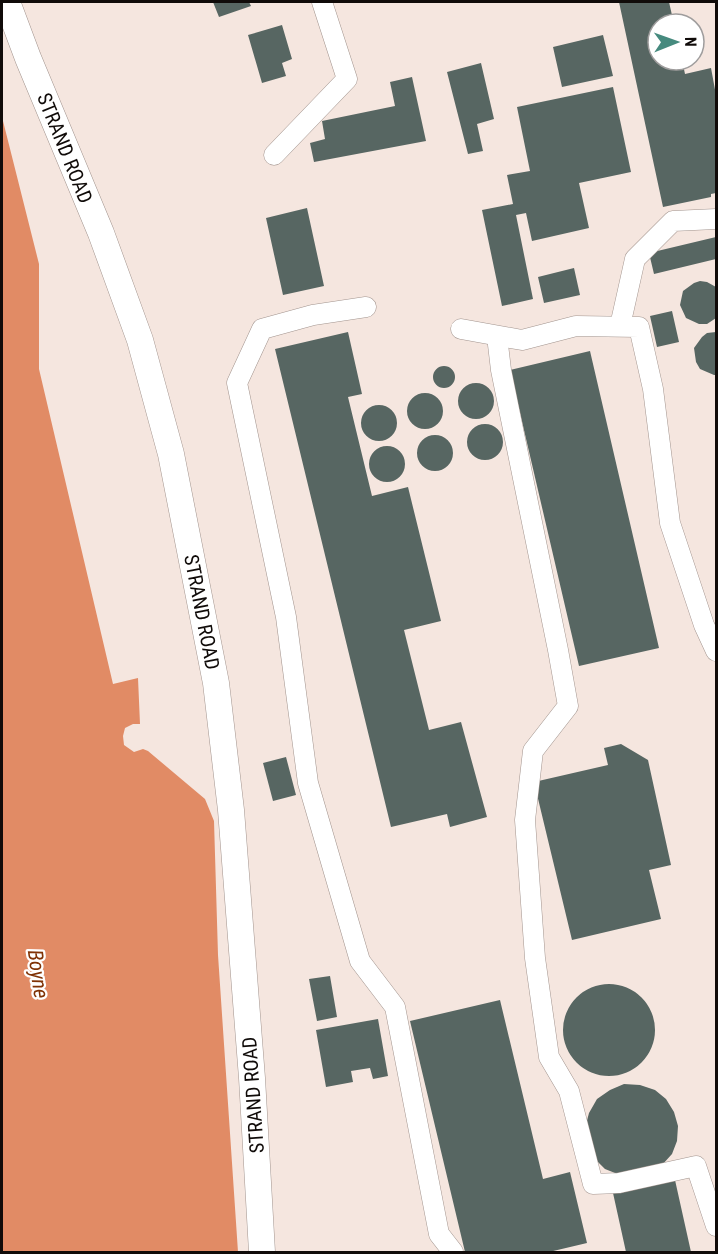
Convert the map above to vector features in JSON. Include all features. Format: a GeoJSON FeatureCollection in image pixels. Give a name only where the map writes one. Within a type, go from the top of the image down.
{"type":"FeatureCollection","features":[{"type":"Feature","properties":{"kind":"main road","name":"STRAND ROAD"},"geometry":{"type":"LineString","coordinates":[[8,2],[28,58],[101,233],[136,330],[171,454],[216,682],[227,775],[252,1078],[262,1252]]}},
{"type":"Feature","properties":{"kind":"lane"},"geometry":{"type":"LineString","coordinates":[[274,154],[347,79],[322,2]]}},
{"type":"Feature","properties":{"kind":"lane"},"geometry":{"type":"LineString","coordinates":[[620,326],[635,259],[673,221],[717,219]]}},
{"type":"Feature","properties":{"kind":"lane"},"geometry":{"type":"LineString","coordinates":[[366,307],[313,315],[262,329],[237,383],[286,617],[308,783],[360,961],[395,1007],[439,1234],[453,1252]]}},
{"type":"Feature","properties":{"kind":"lane"},"geometry":{"type":"LineString","coordinates":[[461,329],[522,340],[576,326],[639,327],[653,389],[670,523],[704,625],[717,651]]}},
{"type":"Feature","properties":{"kind":"lane"},"geometry":{"type":"LineString","coordinates":[[497,336],[501,370],[568,706],[533,751],[525,820],[535,958],[549,1057],[568,1092],[593,1184],[619,1183],[696,1166],[717,1226]]}},
{"type":"Feature","properties":{"kind":"water","name":"Boyne"},"geometry":{"type":"Polygon","coordinates":[[[2,117],[39,264],[39,369],[113,684],[138,678],[140,724],[133,724],[125,728],[124,745],[134,752],[143,749],[148,751],[205,799],[214,821],[218,955],[238,1252],[2,1252],[2,117]]]}},
{"type":"Feature","properties":{"kind":"building"},"geometry":{"type":"Polygon","coordinates":[[[213,2],[249,2],[251,6],[219,17],[213,2]]]}},
{"type":"Feature","properties":{"kind":"building"},"geometry":{"type":"Polygon","coordinates":[[[619,2],[669,2],[671,12],[646,12],[646,72],[685,72],[685,74],[706,72],[706,69],[711,68],[716,95],[716,193],[711,194],[711,197],[663,207],[619,2]]]}},
{"type":"Feature","properties":{"kind":"building"},"geometry":{"type":"Polygon","coordinates":[[[282,25],[292,59],[282,63],[286,76],[262,83],[248,35],[282,25]]]}},
{"type":"Feature","properties":{"kind":"building"},"geometry":{"type":"Polygon","coordinates":[[[603,35],[613,76],[562,87],[553,47],[603,35]]]}},
{"type":"Feature","properties":{"kind":"building"},"geometry":{"type":"Polygon","coordinates":[[[481,63],[494,119],[477,124],[483,151],[468,154],[447,72],[481,63]]]}},
{"type":"Feature","properties":{"kind":"building"},"geometry":{"type":"Polygon","coordinates":[[[412,77],[426,141],[314,162],[310,143],[325,139],[322,121],[395,106],[390,82],[412,77]]]}},
{"type":"Feature","properties":{"kind":"building"},"geometry":{"type":"Polygon","coordinates":[[[613,87],[631,172],[579,183],[589,228],[532,241],[526,213],[516,215],[533,299],[502,306],[482,210],[513,204],[507,175],[530,171],[517,107],[613,87]]]}},
{"type":"Feature","properties":{"kind":"building"},"geometry":{"type":"Polygon","coordinates":[[[307,208],[324,286],[283,295],[266,218],[307,208]]]}},
{"type":"Feature","properties":{"kind":"building"},"geometry":{"type":"Polygon","coordinates":[[[716,237],[716,259],[654,274],[649,253],[716,237]]]}},
{"type":"Feature","properties":{"kind":"building"},"geometry":{"type":"Polygon","coordinates":[[[574,268],[580,295],[544,303],[538,277],[574,268]]]}},
{"type":"Feature","properties":{"kind":"building"},"geometry":{"type":"Polygon","coordinates":[[[700,281],[716,287],[716,318],[707,324],[699,324],[686,318],[680,305],[683,291],[700,281]]]}},
{"type":"Feature","properties":{"kind":"building"},"geometry":{"type":"Polygon","coordinates":[[[672,311],[679,342],[657,347],[650,316],[672,311]]]}},
{"type":"Feature","properties":{"kind":"building"},"geometry":{"type":"Polygon","coordinates":[[[348,332],[362,394],[348,397],[372,496],[408,487],[441,621],[404,630],[429,730],[461,722],[487,817],[450,827],[447,814],[391,827],[275,349],[348,332]]]}},
{"type":"Feature","properties":{"kind":"building"},"geometry":{"type":"Polygon","coordinates":[[[716,332],[716,375],[714,375],[700,369],[696,362],[694,348],[707,333],[716,332]]]}},
{"type":"Feature","properties":{"kind":"building"},"geometry":{"type":"Polygon","coordinates":[[[590,351],[659,648],[579,666],[510,370],[590,351]]]}},
{"type":"Feature","properties":{"kind":"building"},"geometry":{"type":"Polygon","coordinates":[[[444,366],[452,369],[455,377],[452,385],[444,388],[436,385],[433,377],[436,369],[444,366]]]}},
{"type":"Feature","properties":{"kind":"building"},"geometry":{"type":"Polygon","coordinates":[[[476,383],[489,388],[494,401],[489,414],[476,419],[463,414],[458,401],[463,388],[476,383]]]}},
{"type":"Feature","properties":{"kind":"building"},"geometry":{"type":"Polygon","coordinates":[[[425,393],[438,398],[443,411],[438,424],[425,429],[412,424],[407,411],[412,398],[425,393]]]}},
{"type":"Feature","properties":{"kind":"building"},"geometry":{"type":"Polygon","coordinates":[[[379,405],[392,410],[397,423],[392,436],[379,441],[366,436],[361,423],[366,410],[379,405]]]}},
{"type":"Feature","properties":{"kind":"building"},"geometry":{"type":"Polygon","coordinates":[[[485,424],[498,429],[503,442],[498,455],[485,460],[472,455],[467,442],[472,429],[485,424]]]}},
{"type":"Feature","properties":{"kind":"building"},"geometry":{"type":"Polygon","coordinates":[[[435,435],[448,440],[453,453],[448,466],[435,471],[422,466],[417,453],[422,440],[435,435]]]}},
{"type":"Feature","properties":{"kind":"building"},"geometry":{"type":"Polygon","coordinates":[[[387,446],[400,451],[405,464],[400,477],[387,482],[374,477],[369,464],[374,451],[387,446]]]}},
{"type":"Feature","properties":{"kind":"building"},"geometry":{"type":"Polygon","coordinates":[[[621,744],[648,760],[671,865],[649,870],[661,919],[572,940],[534,782],[608,765],[604,748],[621,744]]]}},
{"type":"Feature","properties":{"kind":"building"},"geometry":{"type":"Polygon","coordinates":[[[286,757],[296,795],[273,801],[263,763],[286,757]]]}},
{"type":"Feature","properties":{"kind":"building"},"geometry":{"type":"Polygon","coordinates":[[[330,976],[337,1017],[317,1021],[309,979],[330,976]]]}},
{"type":"Feature","properties":{"kind":"building"},"geometry":{"type":"Polygon","coordinates":[[[609,984],[627,988],[642,997],[651,1012],[655,1030],[651,1048],[642,1063],[627,1072],[609,1076],[591,1072],[576,1063],[567,1048],[563,1030],[567,1012],[576,997],[591,988],[609,984]]]}},
{"type":"Feature","properties":{"kind":"building"},"geometry":{"type":"Polygon","coordinates":[[[500,1000],[543,1179],[570,1172],[587,1243],[549,1252],[465,1252],[410,1021],[500,1000]]]}},
{"type":"Feature","properties":{"kind":"building"},"geometry":{"type":"Polygon","coordinates":[[[378,1019],[388,1076],[373,1079],[370,1068],[351,1071],[353,1082],[326,1087],[316,1030],[378,1019]]]}},
{"type":"Feature","properties":{"kind":"building"},"geometry":{"type":"Polygon","coordinates":[[[624,1084],[640,1085],[655,1090],[666,1099],[674,1112],[678,1126],[677,1141],[672,1154],[662,1165],[620,1175],[605,1169],[594,1158],[585,1128],[589,1113],[597,1099],[624,1084]]]}},
{"type":"Feature","properties":{"kind":"building"},"geometry":{"type":"Polygon","coordinates":[[[675,1180],[691,1252],[626,1252],[613,1193],[675,1180]]]}}]}
